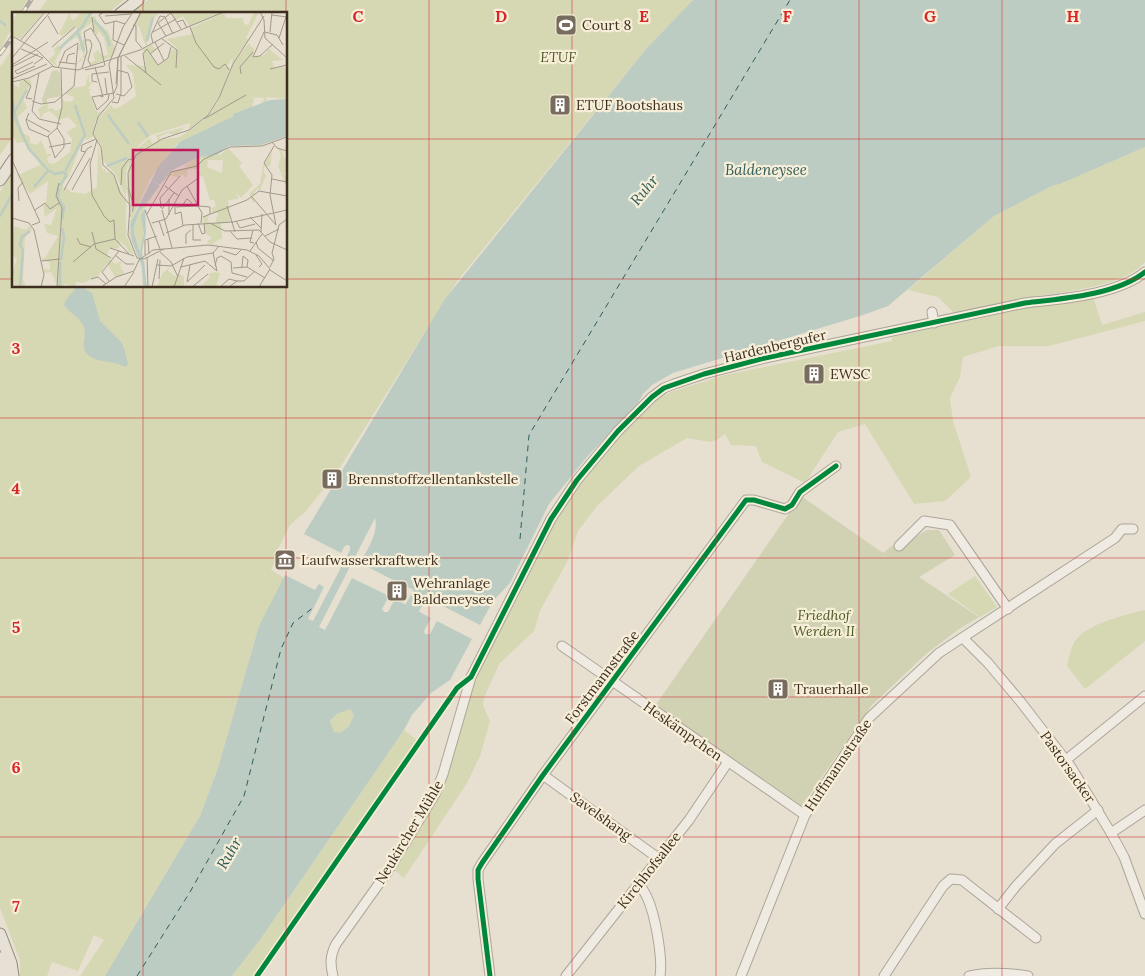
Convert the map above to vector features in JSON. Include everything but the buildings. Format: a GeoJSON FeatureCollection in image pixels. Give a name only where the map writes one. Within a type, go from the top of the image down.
{"type":"FeatureCollection","features":[{"type":"Feature","properties":{"kind":"main road"},"geometry":{"type":"LineString","coordinates":[[123,12],[138,0]]}},
{"type":"Feature","properties":{"kind":"main road"},"geometry":{"type":"LineString","coordinates":[[0,180],[12,162]]}},
{"type":"Feature","properties":{"kind":"main road"},"geometry":{"type":"LineString","coordinates":[[0,934],[11,963],[13,976]]}},
{"type":"Feature","properties":{"kind":"main road"},"geometry":{"type":"LineString","coordinates":[[0,956],[4,968],[4,976]]}},
{"type":"Feature","properties":{"kind":"street","name":"Hardenbergufer"},"geometry":{"type":"LineString","coordinates":[[470,677],[551,519],[577,480],[612,438],[652,397],[664,388],[741,364],[1025,303],[1071,298],[1093,293],[1124,284],[1145,272]]}},
{"type":"Feature","properties":{"kind":"street"},"geometry":{"type":"LineString","coordinates":[[932,312],[934,323]]}},
{"type":"Feature","properties":{"kind":"street","name":"Forstmannstraße"},"geometry":{"type":"LineString","coordinates":[[490,976],[478,870],[543,775],[746,500],[754,500],[785,509],[792,505],[800,492],[836,466]]}},
{"type":"Feature","properties":{"kind":"street"},"geometry":{"type":"LineString","coordinates":[[899,546],[924,521],[950,525],[1008,609]]}},
{"type":"Feature","properties":{"kind":"street","name":"Huffmannstraße"},"geometry":{"type":"LineString","coordinates":[[741,976],[805,815],[872,714],[939,653],[1115,538],[1122,529],[1133,529]]}},
{"type":"Feature","properties":{"kind":"street","name":"Pastorsacker"},"geometry":{"type":"LineString","coordinates":[[963,638],[988,662],[1066,760],[1111,833],[1131,873],[1145,911]]}},
{"type":"Feature","properties":{"kind":"street","name":"Heskämpchen"},"geometry":{"type":"LineString","coordinates":[[562,646],[805,815]]}},
{"type":"Feature","properties":{"kind":"street","name":"Neukircher Mühle"},"geometry":{"type":"LineString","coordinates":[[333,976],[330,961],[336,944],[388,871],[435,794],[443,774],[470,677]]}},
{"type":"Feature","properties":{"kind":"street"},"geometry":{"type":"LineString","coordinates":[[1066,760],[1145,696]]}},
{"type":"Feature","properties":{"kind":"street","name":"Kirchhofsallee"},"geometry":{"type":"LineString","coordinates":[[566,976],[689,820],[728,762]]}},
{"type":"Feature","properties":{"kind":"street","name":"Savelshang"},"geometry":{"type":"LineString","coordinates":[[543,775],[658,858]]}},
{"type":"Feature","properties":{"kind":"street"},"geometry":{"type":"LineString","coordinates":[[998,909],[1016,886],[1055,844],[1098,810]]}},
{"type":"Feature","properties":{"kind":"street"},"geometry":{"type":"LineString","coordinates":[[1111,833],[1145,810]]}},
{"type":"Feature","properties":{"kind":"street"},"geometry":{"type":"LineString","coordinates":[[884,976],[946,882],[953,879],[962,880],[1036,938]]}},
{"type":"Feature","properties":{"kind":"street"},"geometry":{"type":"LineString","coordinates":[[639,884],[648,898],[658,940],[662,966],[660,976]]}},
{"type":"Feature","properties":{"kind":"street"},"geometry":{"type":"LineString","coordinates":[[969,976],[989,973],[1009,973],[1028,976]]}},
{"type":"Feature","properties":{"kind":"green space"},"geometry":{"type":"Polygon","coordinates":[[[0,0],[27,0],[20,12],[12,12],[12,28],[0,50],[0,0]]]}},
{"type":"Feature","properties":{"kind":"green space"},"geometry":{"type":"Polygon","coordinates":[[[47,0],[124,0],[109,12],[38,12],[47,0]]]}},
{"type":"Feature","properties":{"kind":"green space","name":"ETUF"},"geometry":{"type":"Polygon","coordinates":[[[148,0],[693,0],[646,49],[458,280],[337,472],[306,511],[290,525],[276,553],[276,559],[271,570],[284,578],[259,626],[218,768],[200,816],[105,976],[80,976],[104,940],[94,935],[78,971],[52,962],[47,976],[20,976],[20,960],[0,908],[0,192],[12,171],[12,288],[288,288],[288,12],[131,12],[148,0]]]}},
{"type":"Feature","properties":{"kind":"green space"},"geometry":{"type":"Polygon","coordinates":[[[12,50],[12,138],[0,155],[0,67],[12,50]]]}},
{"type":"Feature","properties":{"kind":"green space"},"geometry":{"type":"Polygon","coordinates":[[[1145,147],[1145,262],[1135,271],[1122,278],[1089,288],[1017,300],[955,314],[938,297],[908,290],[994,216],[1052,186],[1145,147]]]}},
{"type":"Feature","properties":{"kind":"green space"},"geometry":{"type":"Polygon","coordinates":[[[1093,297],[1102,325],[1145,312],[1145,321],[1049,346],[999,346],[963,357],[960,377],[950,398],[953,421],[971,477],[945,501],[914,504],[865,424],[838,432],[805,483],[762,462],[756,446],[731,445],[725,434],[717,440],[710,442],[687,438],[639,466],[597,506],[578,531],[568,560],[540,611],[534,631],[500,663],[484,697],[483,705],[490,721],[480,756],[467,783],[404,878],[394,870],[440,795],[447,777],[472,683],[554,522],[580,481],[619,435],[660,397],[725,375],[892,341],[892,337],[1026,308],[1093,297]]]}},
{"type":"Feature","properties":{"kind":"green space","name":"Friedhof Werden II"},"geometry":{"type":"Polygon","coordinates":[[[801,496],[883,553],[897,542],[901,546],[927,530],[939,530],[955,555],[919,577],[979,617],[959,629],[926,654],[872,705],[801,807],[655,706],[801,496]]]}},
{"type":"Feature","properties":{"kind":"green space"},"geometry":{"type":"Polygon","coordinates":[[[975,576],[997,607],[980,617],[948,594],[975,576]]]}},
{"type":"Feature","properties":{"kind":"green space"},"geometry":{"type":"Polygon","coordinates":[[[1145,610],[1145,641],[1085,689],[1067,666],[1074,643],[1079,636],[1106,621],[1145,610]]]}},
{"type":"Feature","properties":{"kind":"green space"},"geometry":{"type":"Polygon","coordinates":[[[350,709],[354,715],[349,726],[340,733],[334,733],[330,721],[337,714],[350,709]]]}},
{"type":"Feature","properties":{"kind":"green space"},"geometry":{"type":"Polygon","coordinates":[[[404,730],[418,741],[254,976],[232,976],[262,937],[404,730]]]}},
{"type":"Feature","properties":{"kind":"water","name":"Baldeneysee"},"geometry":{"type":"Polygon","coordinates":[[[693,0],[1145,0],[1145,147],[1052,186],[994,216],[888,306],[673,373],[652,385],[643,394],[638,403],[587,457],[549,504],[510,583],[493,601],[480,625],[443,606],[442,601],[439,603],[402,584],[401,580],[397,582],[360,563],[374,535],[375,518],[319,627],[325,630],[352,578],[389,596],[382,609],[384,612],[388,612],[395,599],[431,618],[424,631],[425,634],[430,634],[437,621],[472,639],[450,680],[431,693],[412,715],[404,730],[262,937],[232,976],[105,976],[200,816],[218,768],[259,626],[285,575],[315,590],[319,584],[324,587],[308,619],[313,621],[350,550],[350,546],[347,545],[341,553],[304,534],[445,299],[646,49],[693,0]],[[350,709],[337,714],[330,721],[334,732],[340,733],[349,726],[354,715],[350,709]]]}},
{"type":"Feature","properties":{"kind":"water"},"geometry":{"type":"Polygon","coordinates":[[[76,288],[84,288],[92,293],[100,321],[121,342],[124,348],[128,364],[126,367],[97,360],[86,352],[84,348],[85,331],[83,325],[64,305],[76,288]]]}},
{"type":"Feature","properties":{"kind":"waterway"},"geometry":{"type":"LineString","coordinates":[[0,21],[5,25]]}},
{"type":"Feature","properties":{"kind":"waterway"},"geometry":{"type":"LineString","coordinates":[[0,216],[12,195]]}},
{"type":"Feature","properties":{"kind":"waterway"},"geometry":{"type":"LineString","coordinates":[[403,624],[430,577]]}},
{"type":"Feature","properties":{"kind":"ferry route"},"geometry":{"type":"LineString","coordinates":[[520,539],[529,435],[790,0]]}},
{"type":"Feature","properties":{"kind":"ferry route"},"geometry":{"type":"LineString","coordinates":[[137,976],[190,892],[244,796],[281,649],[293,623],[314,607]]}},
{"type":"Feature","properties":{"kind":"railway"},"geometry":{"type":"LineString","coordinates":[[23,12],[31,0]]}},
{"type":"Feature","properties":{"kind":"railway"},"geometry":{"type":"LineString","coordinates":[[0,54],[12,38]]}},
{"type":"Feature","properties":{"kind":"cycle path"},"geometry":{"type":"LineString","coordinates":[[257,976],[457,688],[471,677],[551,519],[577,480],[618,431],[652,397],[664,388],[704,374],[765,358],[1025,303],[1088,295],[1119,286],[1145,272]]}},
{"type":"Feature","properties":{"kind":"cycle path"},"geometry":{"type":"LineString","coordinates":[[490,976],[478,879],[478,870],[482,863],[543,775],[746,500],[754,500],[785,509],[792,505],[800,492],[836,466]]}},
{"type":"Feature","properties":{"kind":"place","name":"Court 8"},"geometry":{"type":"Point","coordinates":[566,25]}},
{"type":"Feature","properties":{"kind":"place","name":"ETUF Bootshaus"},"geometry":{"type":"Point","coordinates":[560,105]}},
{"type":"Feature","properties":{"kind":"place","name":"EWSC"},"geometry":{"type":"Point","coordinates":[814,374]}},
{"type":"Feature","properties":{"kind":"place","name":"Brennstoffzellentankstelle"},"geometry":{"type":"Point","coordinates":[332,479]}},
{"type":"Feature","properties":{"kind":"place","name":"Laufwasserkraftwerk"},"geometry":{"type":"Point","coordinates":[285,560]}},
{"type":"Feature","properties":{"kind":"place","name":"Wehranlage Baldeneysee"},"geometry":{"type":"Point","coordinates":[397,591]}},
{"type":"Feature","properties":{"kind":"place","name":"Trauerhalle"},"geometry":{"type":"Point","coordinates":[778,689]}},
{"type":"Feature","properties":{"kind":"water label","name":"Ruhr"},"geometry":{"type":"Point","coordinates":[644,190]}},
{"type":"Feature","properties":{"kind":"water label","name":"Ruhr"},"geometry":{"type":"Point","coordinates":[229,853]}}]}
